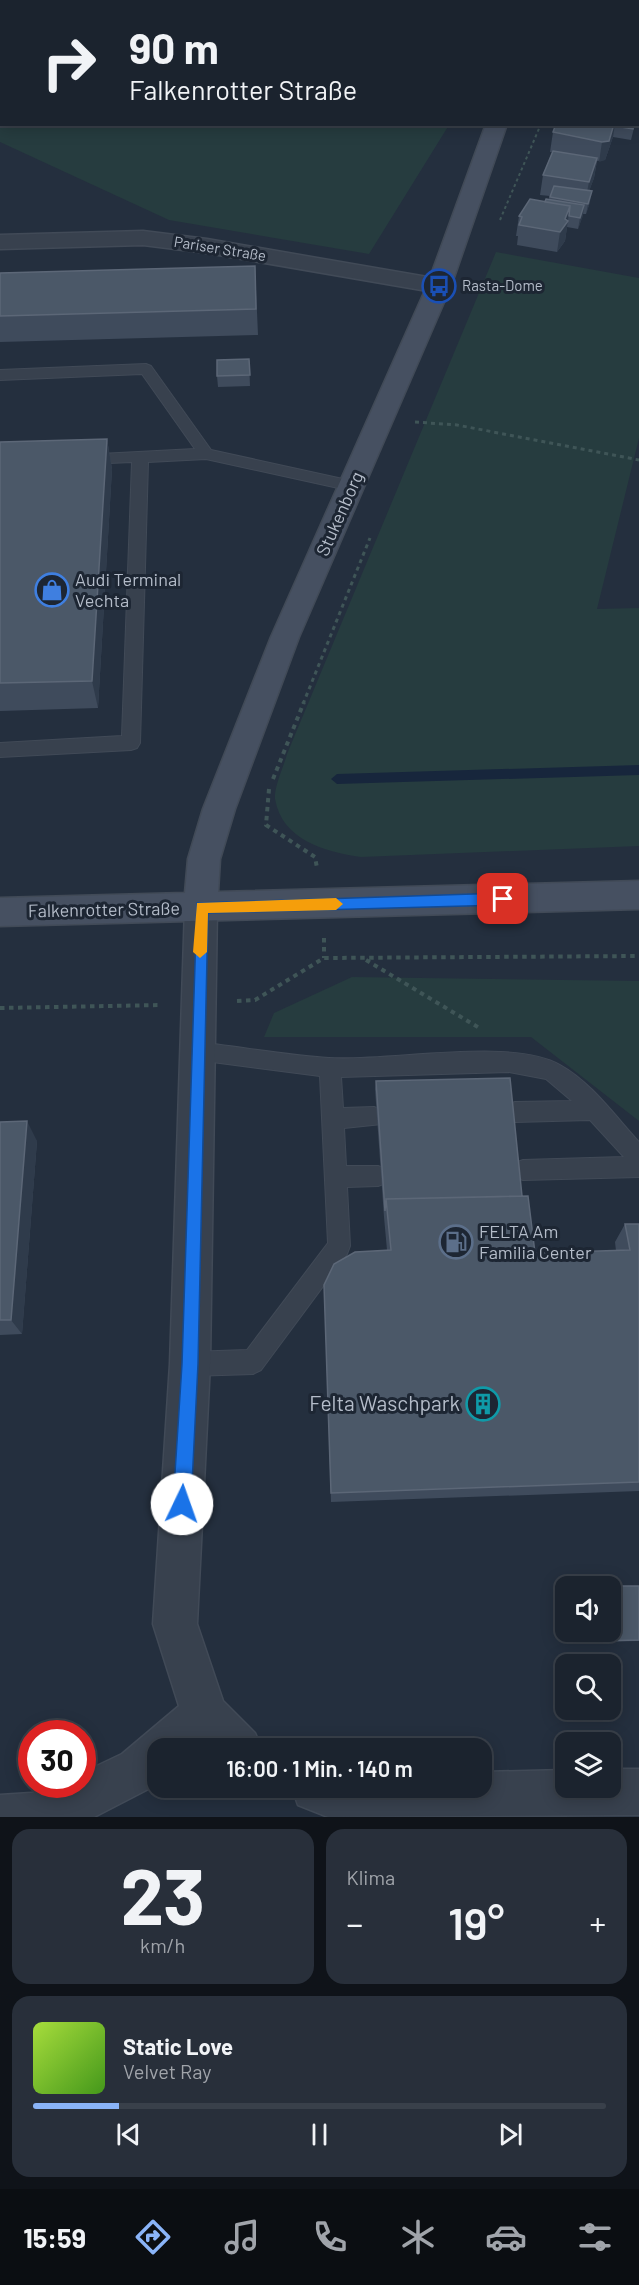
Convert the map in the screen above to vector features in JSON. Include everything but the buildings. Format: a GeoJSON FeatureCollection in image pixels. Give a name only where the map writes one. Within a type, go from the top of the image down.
{"type":"FeatureCollection","features":[{"type":"Feature","properties":{"kind":"street","name":"Stukenborg"},"geometry":{"type":"LineString","coordinates":[[201,907],[204,859],[219,809],[285,637],[384,417],[439,286],[496,126]]}},
{"type":"Feature","properties":{"kind":"street","name":"Pariser Straße"},"geometry":{"type":"LineString","coordinates":[[0,242],[143,238],[207,246],[439,286]]}},
{"type":"Feature","properties":{"kind":"street","name":"Falkenrotter Straße"},"geometry":{"type":"LineString","coordinates":[[0,912],[639,894]]}},
{"type":"Feature","properties":{"kind":"street"},"geometry":{"type":"LineString","coordinates":[[201,907],[190,1364],[175,1624],[205,1715],[228,1738]]}},
{"type":"Feature","properties":{"kind":"street"},"geometry":{"type":"LineString","coordinates":[[176,1738],[205,1715]]}},
{"type":"Feature","properties":{"kind":"street"},"geometry":{"type":"LineString","coordinates":[[5,1817],[49,1815],[138,1770],[147,1762]]}},
{"type":"Feature","properties":{"kind":"street"},"geometry":{"type":"LineString","coordinates":[[492,1795],[639,1792]]}},
{"type":"Feature","properties":{"kind":"street"},"geometry":{"type":"LineString","coordinates":[[339,1798],[384,1798]]}},
{"type":"Feature","properties":{"kind":"lane"},"geometry":{"type":"LineString","coordinates":[[0,375],[146,369],[206,454]]}},
{"type":"Feature","properties":{"kind":"lane"},"geometry":{"type":"LineString","coordinates":[[70,460],[206,454],[352,486]]}},
{"type":"Feature","properties":{"kind":"lane"},"geometry":{"type":"LineString","coordinates":[[0,750],[131,743],[140,457]]}},
{"type":"Feature","properties":{"kind":"lane"},"geometry":{"type":"LineString","coordinates":[[197,1051],[330,1068],[509,1062],[531,1065],[553,1072],[595,1110],[639,1157]]}},
{"type":"Feature","properties":{"kind":"lane"},"geometry":{"type":"LineString","coordinates":[[190,1364],[253,1362],[339,1246],[330,1068]]}},
{"type":"Feature","properties":{"kind":"lane"},"geometry":{"type":"LineString","coordinates":[[515,1112],[595,1110]]}},
{"type":"Feature","properties":{"kind":"lane"},"geometry":{"type":"LineString","coordinates":[[332,1119],[374,1117]]}},
{"type":"Feature","properties":{"kind":"lane"},"geometry":{"type":"LineString","coordinates":[[523,1170],[639,1167]]}},
{"type":"Feature","properties":{"kind":"lane"},"geometry":{"type":"LineString","coordinates":[[336,1177],[378,1176]]}},
{"type":"Feature","properties":{"kind":"path"},"geometry":{"type":"LineString","coordinates":[[500,221],[540,126]]}},
{"type":"Feature","properties":{"kind":"path"},"geometry":{"type":"LineString","coordinates":[[412,433],[420,411]]}},
{"type":"Feature","properties":{"kind":"path"},"geometry":{"type":"LineString","coordinates":[[384,417],[457,425],[639,460]]}},
{"type":"Feature","properties":{"kind":"path"},"geometry":{"type":"LineString","coordinates":[[324,958],[324,904],[315,857],[266,825],[268,792],[372,531]]}},
{"type":"Feature","properties":{"kind":"path"},"geometry":{"type":"LineString","coordinates":[[0,1008],[198,1004],[255,1000],[324,958],[639,956]]}},
{"type":"Feature","properties":{"kind":"path"},"geometry":{"type":"LineString","coordinates":[[364,959],[484,1030]]}},
{"type":"Feature","properties":{"kind":"green space"},"geometry":{"type":"Polygon","coordinates":[[[0,126],[448,126],[369,254],[169,220],[0,142],[0,126]]]}},
{"type":"Feature","properties":{"kind":"green space"},"geometry":{"type":"Polygon","coordinates":[[[496,252],[639,278],[639,438],[597,609],[639,608],[639,846],[361,857],[333,852],[307,842],[286,825],[275,799],[278,782],[287,754],[496,252]]]}},
{"type":"Feature","properties":{"kind":"green space"},"geometry":{"type":"Polygon","coordinates":[[[352,977],[639,981],[639,1121],[531,1037],[264,1037],[274,1013],[352,977]]]}},
{"type":"Feature","properties":{"kind":"waterway"},"geometry":{"type":"LineString","coordinates":[[337,779],[639,770]]}},
{"type":"Feature","properties":{"kind":"slow traffic"},"geometry":{"type":"LineString","coordinates":[[200,952],[201,907],[336,904]]}},
{"type":"Feature","properties":{"kind":"place","name":"Rasta-Dome"},"geometry":{"type":"Point","coordinates":[439,286]}},
{"type":"Feature","properties":{"kind":"place","name":"Audi Terminal Vechta"},"geometry":{"type":"Point","coordinates":[52,590]}},
{"type":"Feature","properties":{"kind":"place","name":"FELTA Am Familia Center"},"geometry":{"type":"Point","coordinates":[456,1242]}},
{"type":"Feature","properties":{"kind":"place","name":"Felta Waschpark"},"geometry":{"type":"Point","coordinates":[483,1404]}},
{"type":"Feature","properties":{"kind":"route"},"geometry":{"type":"LineString","coordinates":[[182,1504],[190,1364],[201,907],[503,899]]}}]}
